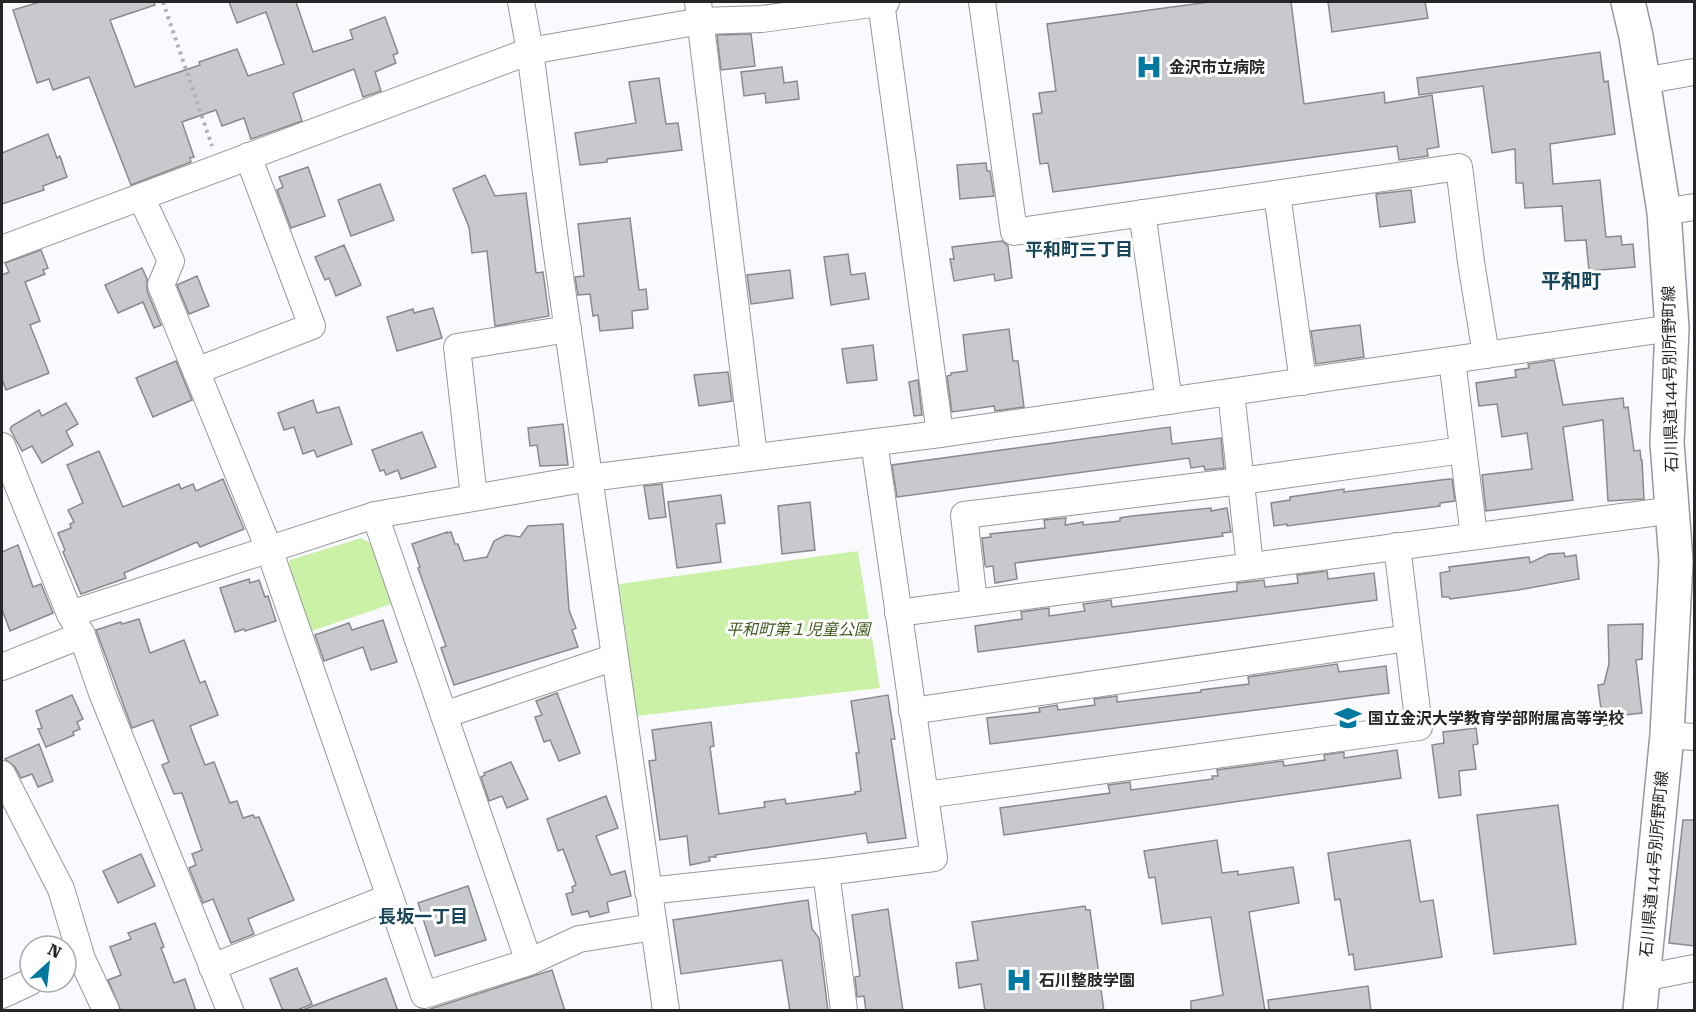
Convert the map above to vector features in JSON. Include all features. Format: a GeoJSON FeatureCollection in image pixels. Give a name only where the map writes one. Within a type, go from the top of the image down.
{"type":"FeatureCollection","features":[{"type":"Feature","properties":{"kind":"main road","name":"石川県道144号別所野町線"},"geometry":{"type":"LineString","coordinates":[[1628,2],[1643,81],[1679,209],[1667,443],[1674,510],[1685,560],[1681,736],[1643,978],[1640,1011]]}},
{"type":"Feature","properties":{"kind":"street"},"geometry":{"type":"LineString","coordinates":[[521,2],[530,51],[666,1011]]}},
{"type":"Feature","properties":{"kind":"street"},"geometry":{"type":"LineString","coordinates":[[2,249],[530,51],[700,11],[762,19],[883,2],[940,434]]}},
{"type":"Feature","properties":{"kind":"street"},"geometry":{"type":"LineString","coordinates":[[982,2],[1014,232],[1460,167],[1471,262],[1486,355]]}},
{"type":"Feature","properties":{"kind":"street"},"geometry":{"type":"LineString","coordinates":[[700,11],[754,456]]}},
{"type":"Feature","properties":{"kind":"street"},"geometry":{"type":"LineString","coordinates":[[1643,81],[1695,72]]}},
{"type":"Feature","properties":{"kind":"street"},"geometry":{"type":"LineString","coordinates":[[196,371],[312,326],[248,156]]}},
{"type":"Feature","properties":{"kind":"street"},"geometry":{"type":"LineString","coordinates":[[1277,194],[1303,382]]}},
{"type":"Feature","properties":{"kind":"street"},"geometry":{"type":"LineString","coordinates":[[141,197],[171,261],[161,285],[268,549],[424,995],[529,962],[579,939],[653,927]]}},
{"type":"Feature","properties":{"kind":"street"},"geometry":{"type":"LineString","coordinates":[[1142,213],[1169,401]]}},
{"type":"Feature","properties":{"kind":"street"},"geometry":{"type":"LineString","coordinates":[[2,667],[76,625],[268,549],[375,515],[589,478],[940,434],[1672,328]]}},
{"type":"Feature","properties":{"kind":"street"},"geometry":{"type":"LineString","coordinates":[[474,498],[457,347],[568,329]]}},
{"type":"Feature","properties":{"kind":"street"},"geometry":{"type":"LineString","coordinates":[[1452,360],[1474,536]]}},
{"type":"Feature","properties":{"kind":"street"},"geometry":{"type":"LineString","coordinates":[[1231,392],[1250,565]]}},
{"type":"Feature","properties":{"kind":"street"},"geometry":{"type":"LineString","coordinates":[[648,891],[934,858],[874,442]]}},
{"type":"Feature","properties":{"kind":"street"},"geometry":{"type":"LineString","coordinates":[[2,446],[230,1011]]}},
{"type":"Feature","properties":{"kind":"street"},"geometry":{"type":"LineString","coordinates":[[974,602],[963,515],[1241,481],[1463,450]]}},
{"type":"Feature","properties":{"kind":"street"},"geometry":{"type":"LineString","coordinates":[[898,613],[1674,510]]}},
{"type":"Feature","properties":{"kind":"street"},"geometry":{"type":"LineString","coordinates":[[375,515],[529,962]]}},
{"type":"Feature","properties":{"kind":"street"},"geometry":{"type":"LineString","coordinates":[[925,795],[1419,727],[1397,546]]}},
{"type":"Feature","properties":{"kind":"street"},"geometry":{"type":"LineString","coordinates":[[912,711],[1408,638]]}},
{"type":"Feature","properties":{"kind":"street"},"geometry":{"type":"LineString","coordinates":[[444,715],[615,657]]}},
{"type":"Feature","properties":{"kind":"street"},"geometry":{"type":"LineString","coordinates":[[2,774],[61,889],[69,934]]}},
{"type":"Feature","properties":{"kind":"street"},"geometry":{"type":"LineString","coordinates":[[826,872],[844,1011]]}},
{"type":"Feature","properties":{"kind":"street"},"geometry":{"type":"LineString","coordinates":[[212,967],[390,897]]}},
{"type":"Feature","properties":{"kind":"street"},"geometry":{"type":"LineString","coordinates":[[78,968],[106,1011]]}},
{"type":"Feature","properties":{"kind":"street"},"geometry":{"type":"LineString","coordinates":[[1643,978],[1695,968]]}},
{"type":"Feature","properties":{"kind":"street"},"geometry":{"type":"LineString","coordinates":[[2,995],[18,988]]}},
{"type":"Feature","properties":{"kind":"path"},"geometry":{"type":"LineString","coordinates":[[163,2],[219,167]]}},
{"type":"Feature","properties":{"kind":"green space"},"geometry":{"type":"Polygon","coordinates":[[[361,538],[377,547],[394,603],[306,633],[285,574],[290,560],[361,538]]]}},
{"type":"Feature","properties":{"kind":"green space","name":"平和町第１児童公園"},"geometry":{"type":"Polygon","coordinates":[[[858,551],[880,688],[637,716],[619,584],[858,551]]]}},
{"type":"Feature","properties":{"kind":"building"},"geometry":{"type":"Polygon","coordinates":[[[40,2],[154,2],[155,5],[110,20],[135,87],[200,65],[199,62],[237,49],[248,76],[284,64],[266,12],[237,23],[229,2],[296,2],[313,52],[353,39],[350,30],[385,17],[398,53],[393,55],[396,63],[375,72],[381,91],[363,97],[354,69],[293,93],[302,121],[251,139],[244,118],[222,126],[216,110],[182,122],[194,157],[190,158],[191,162],[131,185],[89,77],[53,90],[49,79],[37,83],[13,10],[40,2]]]}},
{"type":"Feature","properties":{"kind":"building"},"geometry":{"type":"Polygon","coordinates":[[[1209,2],[1291,2],[1304,104],[1384,92],[1385,103],[1432,95],[1439,147],[1427,149],[1428,156],[1399,160],[1397,146],[1053,192],[1048,163],[1040,164],[1033,114],[1042,113],[1039,93],[1056,91],[1047,24],[1209,2]]]}},
{"type":"Feature","properties":{"kind":"building"},"geometry":{"type":"Polygon","coordinates":[[[1328,2],[1425,2],[1428,18],[1332,32],[1328,2]]]}},
{"type":"Feature","properties":{"kind":"building"},"geometry":{"type":"Polygon","coordinates":[[[751,34],[755,66],[721,70],[717,35],[751,34]]]}},
{"type":"Feature","properties":{"kind":"building"},"geometry":{"type":"Polygon","coordinates":[[[1600,52],[1604,82],[1608,81],[1615,134],[1550,144],[1553,184],[1600,180],[1606,237],[1621,236],[1622,245],[1633,244],[1635,267],[1589,271],[1586,240],[1565,241],[1562,206],[1525,208],[1523,183],[1516,183],[1515,149],[1492,153],[1483,86],[1419,95],[1417,78],[1600,52]]]}},
{"type":"Feature","properties":{"kind":"building"},"geometry":{"type":"Polygon","coordinates":[[[782,67],[784,83],[797,81],[799,99],[766,103],[765,93],[744,96],[741,72],[782,67]]]}},
{"type":"Feature","properties":{"kind":"building"},"geometry":{"type":"Polygon","coordinates":[[[659,78],[666,124],[678,123],[682,150],[607,159],[607,162],[580,165],[575,133],[636,123],[629,82],[659,78]]]}},
{"type":"Feature","properties":{"kind":"building"},"geometry":{"type":"Polygon","coordinates":[[[48,134],[57,158],[60,156],[67,177],[43,186],[44,190],[2,204],[2,153],[48,134]]]}},
{"type":"Feature","properties":{"kind":"building"},"geometry":{"type":"Polygon","coordinates":[[[986,163],[987,171],[990,171],[994,196],[960,199],[957,165],[986,163]]]}},
{"type":"Feature","properties":{"kind":"building"},"geometry":{"type":"Polygon","coordinates":[[[308,167],[325,216],[291,228],[277,190],[283,187],[279,177],[308,167]]]}},
{"type":"Feature","properties":{"kind":"building"},"geometry":{"type":"Polygon","coordinates":[[[485,175],[495,196],[526,193],[536,273],[543,272],[549,316],[495,326],[487,251],[472,253],[469,227],[453,189],[485,175]]]}},
{"type":"Feature","properties":{"kind":"building"},"geometry":{"type":"Polygon","coordinates":[[[380,184],[394,220],[351,236],[338,200],[380,184]]]}},
{"type":"Feature","properties":{"kind":"building"},"geometry":{"type":"Polygon","coordinates":[[[1411,190],[1415,222],[1380,227],[1376,194],[1411,190]]]}},
{"type":"Feature","properties":{"kind":"building"},"geometry":{"type":"Polygon","coordinates":[[[630,218],[639,290],[646,289],[648,309],[632,311],[633,328],[600,331],[598,315],[593,316],[590,294],[578,295],[575,277],[584,276],[578,224],[630,218]]]}},
{"type":"Feature","properties":{"kind":"building"},"geometry":{"type":"Polygon","coordinates":[[[1002,241],[1008,246],[1012,278],[995,281],[994,274],[954,281],[950,259],[954,259],[952,247],[1002,241]]]}},
{"type":"Feature","properties":{"kind":"building"},"geometry":{"type":"Polygon","coordinates":[[[344,245],[361,285],[336,296],[329,278],[325,280],[315,257],[344,245]]]}},
{"type":"Feature","properties":{"kind":"building"},"geometry":{"type":"Polygon","coordinates":[[[41,250],[48,268],[43,270],[45,274],[25,282],[40,321],[30,325],[49,373],[6,390],[2,379],[2,275],[9,272],[5,263],[41,250]]]}},
{"type":"Feature","properties":{"kind":"building"},"geometry":{"type":"Polygon","coordinates":[[[848,254],[851,275],[865,273],[869,299],[831,305],[824,257],[848,254]]]}},
{"type":"Feature","properties":{"kind":"building"},"geometry":{"type":"Polygon","coordinates":[[[142,268],[147,279],[147,291],[161,325],[154,328],[143,302],[118,313],[105,285],[142,268]]]}},
{"type":"Feature","properties":{"kind":"building"},"geometry":{"type":"Polygon","coordinates":[[[790,270],[793,298],[751,304],[747,275],[790,270]]]}},
{"type":"Feature","properties":{"kind":"building"},"geometry":{"type":"Polygon","coordinates":[[[197,276],[209,306],[189,314],[177,285],[197,276]]]}},
{"type":"Feature","properties":{"kind":"building"},"geometry":{"type":"Polygon","coordinates":[[[433,308],[442,338],[397,351],[387,317],[413,309],[414,313],[433,308]]]}},
{"type":"Feature","properties":{"kind":"building"},"geometry":{"type":"Polygon","coordinates":[[[1360,325],[1364,357],[1316,364],[1311,331],[1360,325]]]}},
{"type":"Feature","properties":{"kind":"building"},"geometry":{"type":"Polygon","coordinates":[[[1009,329],[1013,361],[1018,361],[1024,407],[995,411],[994,406],[952,412],[947,376],[951,373],[967,371],[963,335],[1009,329]]]}},
{"type":"Feature","properties":{"kind":"building"},"geometry":{"type":"Polygon","coordinates":[[[873,345],[877,380],[847,383],[842,349],[873,345]]]}},
{"type":"Feature","properties":{"kind":"building"},"geometry":{"type":"Polygon","coordinates":[[[1554,360],[1563,405],[1623,398],[1624,408],[1628,407],[1634,451],[1640,450],[1644,499],[1608,501],[1603,420],[1563,427],[1573,500],[1486,511],[1482,475],[1532,469],[1527,433],[1502,437],[1497,404],[1479,406],[1476,383],[1516,377],[1515,370],[1529,368],[1528,364],[1554,360]]]}},
{"type":"Feature","properties":{"kind":"building"},"geometry":{"type":"Polygon","coordinates":[[[176,361],[192,400],[153,417],[136,378],[176,361]]]}},
{"type":"Feature","properties":{"kind":"building"},"geometry":{"type":"Polygon","coordinates":[[[728,372],[732,401],[699,406],[694,375],[728,372]]]}},
{"type":"Feature","properties":{"kind":"building"},"geometry":{"type":"Polygon","coordinates":[[[918,380],[922,415],[914,416],[909,382],[918,380]]]}},
{"type":"Feature","properties":{"kind":"building"},"geometry":{"type":"Polygon","coordinates":[[[313,400],[317,413],[339,407],[352,444],[317,457],[314,450],[303,454],[294,427],[284,430],[278,413],[313,400]]]}},
{"type":"Feature","properties":{"kind":"building"},"geometry":{"type":"Polygon","coordinates":[[[66,403],[78,424],[66,431],[73,445],[42,463],[32,446],[22,451],[10,429],[12,426],[39,410],[42,416],[66,403]]]}},
{"type":"Feature","properties":{"kind":"building"},"geometry":{"type":"Polygon","coordinates":[[[563,424],[568,465],[540,466],[537,445],[530,446],[528,428],[563,424]]]}},
{"type":"Feature","properties":{"kind":"building"},"geometry":{"type":"Polygon","coordinates":[[[1170,427],[1172,444],[1221,438],[1224,468],[1205,470],[1204,466],[1191,468],[1189,458],[897,497],[892,465],[1170,427]]]}},
{"type":"Feature","properties":{"kind":"building"},"geometry":{"type":"Polygon","coordinates":[[[422,432],[436,467],[401,479],[398,470],[386,475],[384,470],[380,471],[372,450],[422,432]]]}},
{"type":"Feature","properties":{"kind":"building"},"geometry":{"type":"Polygon","coordinates":[[[99,451],[123,507],[179,484],[181,489],[193,484],[196,491],[223,479],[244,529],[200,547],[197,542],[124,573],[126,578],[81,594],[63,552],[65,550],[58,533],[71,528],[70,524],[74,522],[68,510],[83,503],[67,465],[99,451]]]}},
{"type":"Feature","properties":{"kind":"building"},"geometry":{"type":"Polygon","coordinates":[[[1452,479],[1455,501],[1440,503],[1440,506],[1274,526],[1271,503],[1290,500],[1290,497],[1344,489],[1344,492],[1452,479]]]}},
{"type":"Feature","properties":{"kind":"building"},"geometry":{"type":"Polygon","coordinates":[[[662,484],[666,517],[649,519],[644,486],[662,484]]]}},
{"type":"Feature","properties":{"kind":"building"},"geometry":{"type":"Polygon","coordinates":[[[721,495],[725,523],[716,524],[721,562],[677,568],[668,502],[721,495]]]}},
{"type":"Feature","properties":{"kind":"building"},"geometry":{"type":"Polygon","coordinates":[[[810,502],[815,550],[782,554],[778,506],[810,502]]]}},
{"type":"Feature","properties":{"kind":"building"},"geometry":{"type":"Polygon","coordinates":[[[1211,508],[1211,511],[1227,508],[1231,532],[1222,533],[1223,536],[1015,563],[1017,579],[995,583],[993,566],[986,567],[985,565],[982,538],[991,537],[990,534],[1045,528],[1044,520],[1066,518],[1065,525],[1083,522],[1083,525],[1120,521],[1120,518],[1132,516],[1211,508]]]}},
{"type":"Feature","properties":{"kind":"building"},"geometry":{"type":"Polygon","coordinates":[[[563,524],[569,610],[576,628],[572,630],[578,647],[454,685],[441,648],[446,646],[418,568],[420,567],[412,544],[451,532],[464,561],[487,557],[494,541],[506,535],[520,537],[528,526],[563,524]]]}},
{"type":"Feature","properties":{"kind":"building"},"geometry":{"type":"Polygon","coordinates":[[[18,545],[33,587],[41,584],[53,613],[10,631],[2,609],[2,552],[18,545]]]}},
{"type":"Feature","properties":{"kind":"building"},"geometry":{"type":"Polygon","coordinates":[[[1564,553],[1565,557],[1576,555],[1579,579],[1450,599],[1442,597],[1440,573],[1450,571],[1449,567],[1529,557],[1530,563],[1549,554],[1564,553]]]}},
{"type":"Feature","properties":{"kind":"building"},"geometry":{"type":"Polygon","coordinates":[[[1327,571],[1328,579],[1374,573],[1377,600],[978,652],[975,626],[1022,619],[1021,612],[1049,608],[1049,616],[1085,611],[1083,604],[1111,600],[1112,607],[1237,591],[1237,583],[1264,580],[1265,587],[1298,583],[1297,575],[1327,571]]]}},
{"type":"Feature","properties":{"kind":"building"},"geometry":{"type":"Polygon","coordinates":[[[249,579],[250,583],[259,580],[265,597],[268,596],[276,621],[235,632],[220,588],[249,579]]]}},
{"type":"Feature","properties":{"kind":"building"},"geometry":{"type":"Polygon","coordinates":[[[139,619],[150,653],[184,640],[200,683],[205,681],[218,715],[190,726],[205,765],[214,762],[230,803],[237,801],[243,818],[253,815],[255,818],[259,817],[294,900],[248,919],[254,934],[231,943],[213,899],[203,903],[189,868],[196,865],[192,854],[202,850],[182,793],[174,794],[162,765],[169,762],[153,720],[132,728],[96,630],[139,619]]]}},
{"type":"Feature","properties":{"kind":"building"},"geometry":{"type":"Polygon","coordinates":[[[383,620],[397,662],[371,670],[363,647],[324,661],[315,635],[349,623],[352,630],[383,620]]]}},
{"type":"Feature","properties":{"kind":"building"},"geometry":{"type":"Polygon","coordinates":[[[1643,624],[1642,659],[1636,660],[1642,713],[1624,715],[1625,722],[1603,726],[1598,685],[1604,684],[1609,664],[1608,625],[1643,624]]]}},
{"type":"Feature","properties":{"kind":"building"},"geometry":{"type":"Polygon","coordinates":[[[1337,664],[1339,672],[1386,666],[1389,693],[990,744],[987,718],[1040,712],[1039,708],[1057,705],[1058,710],[1095,705],[1094,699],[1117,696],[1117,702],[1201,692],[1201,690],[1249,684],[1248,677],[1337,664]]]}},
{"type":"Feature","properties":{"kind":"building"},"geometry":{"type":"Polygon","coordinates":[[[557,693],[580,753],[559,761],[550,740],[544,742],[535,717],[542,715],[536,701],[557,693]]]}},
{"type":"Feature","properties":{"kind":"building"},"geometry":{"type":"Polygon","coordinates":[[[72,695],[83,719],[77,722],[80,729],[73,732],[74,735],[46,747],[38,729],[42,728],[36,711],[72,695]]]}},
{"type":"Feature","properties":{"kind":"building"},"geometry":{"type":"Polygon","coordinates":[[[888,695],[895,739],[891,739],[906,838],[868,843],[866,833],[715,855],[716,857],[709,857],[710,861],[690,865],[687,836],[660,840],[649,761],[656,760],[652,730],[711,722],[714,746],[710,747],[719,814],[765,807],[764,802],[785,799],[786,804],[855,794],[861,791],[856,753],[859,753],[851,701],[888,695]]]}},
{"type":"Feature","properties":{"kind":"building"},"geometry":{"type":"Polygon","coordinates":[[[1476,728],[1478,744],[1473,745],[1476,769],[1459,771],[1461,795],[1439,798],[1432,745],[1444,743],[1443,732],[1476,728]]]}},
{"type":"Feature","properties":{"kind":"building"},"geometry":{"type":"Polygon","coordinates":[[[39,744],[53,781],[38,787],[32,774],[21,778],[15,767],[5,759],[39,744]]]}},
{"type":"Feature","properties":{"kind":"building"},"geometry":{"type":"Polygon","coordinates":[[[1397,750],[1401,778],[1004,835],[1000,808],[1110,793],[1108,785],[1130,782],[1131,790],[1213,779],[1212,776],[1218,776],[1217,770],[1283,761],[1284,766],[1325,760],[1324,755],[1344,752],[1344,758],[1397,750]]]}},
{"type":"Feature","properties":{"kind":"building"},"geometry":{"type":"Polygon","coordinates":[[[511,762],[528,799],[507,808],[502,796],[489,801],[481,777],[485,775],[484,773],[511,762]]]}},
{"type":"Feature","properties":{"kind":"building"},"geometry":{"type":"Polygon","coordinates":[[[606,796],[618,828],[596,836],[611,875],[625,871],[631,896],[607,902],[609,912],[590,917],[588,911],[572,915],[566,894],[573,892],[572,887],[576,885],[563,849],[558,851],[547,819],[606,796]]]}},
{"type":"Feature","properties":{"kind":"building"},"geometry":{"type":"Polygon","coordinates":[[[1558,805],[1576,944],[1494,954],[1477,815],[1558,805]]]}},
{"type":"Feature","properties":{"kind":"building"},"geometry":{"type":"Polygon","coordinates":[[[1683,820],[1695,820],[1695,946],[1669,943],[1683,820]]]}},
{"type":"Feature","properties":{"kind":"building"},"geometry":{"type":"Polygon","coordinates":[[[1217,840],[1222,873],[1238,871],[1238,875],[1293,867],[1299,903],[1249,912],[1265,1011],[1191,1011],[1191,1001],[1223,995],[1211,917],[1162,924],[1155,877],[1149,878],[1144,851],[1217,840]]]}},
{"type":"Feature","properties":{"kind":"building"},"geometry":{"type":"Polygon","coordinates":[[[1410,840],[1420,902],[1433,900],[1442,957],[1355,970],[1353,954],[1349,955],[1340,899],[1335,900],[1328,853],[1410,840]]]}},
{"type":"Feature","properties":{"kind":"building"},"geometry":{"type":"Polygon","coordinates":[[[141,854],[155,886],[118,903],[103,871],[141,854]]]}},
{"type":"Feature","properties":{"kind":"building"},"geometry":{"type":"Polygon","coordinates":[[[468,886],[486,940],[435,956],[418,903],[468,886]]]}},
{"type":"Feature","properties":{"kind":"building"},"geometry":{"type":"Polygon","coordinates":[[[808,900],[812,929],[819,938],[828,1011],[790,1011],[782,960],[681,974],[673,920],[808,900]]]}},
{"type":"Feature","properties":{"kind":"building"},"geometry":{"type":"Polygon","coordinates":[[[1085,906],[1086,910],[1090,910],[1104,1011],[985,1011],[981,984],[959,988],[956,963],[978,960],[972,922],[1085,906]]]}},
{"type":"Feature","properties":{"kind":"building"},"geometry":{"type":"Polygon","coordinates":[[[888,909],[903,1011],[866,1011],[864,996],[857,997],[855,977],[860,976],[852,915],[888,909]]]}},
{"type":"Feature","properties":{"kind":"building"},"geometry":{"type":"Polygon","coordinates":[[[155,923],[164,947],[161,948],[174,983],[185,979],[196,1011],[121,1011],[108,980],[121,975],[110,947],[131,939],[128,933],[155,923]]]}},
{"type":"Feature","properties":{"kind":"building"},"geometry":{"type":"Polygon","coordinates":[[[297,968],[312,1004],[295,1011],[283,1011],[270,979],[297,968]]]}},
{"type":"Feature","properties":{"kind":"building"},"geometry":{"type":"Polygon","coordinates":[[[552,970],[565,1011],[430,1011],[430,1009],[552,970]]]}},
{"type":"Feature","properties":{"kind":"building"},"geometry":{"type":"Polygon","coordinates":[[[386,978],[398,1011],[306,1011],[305,1009],[386,978]]]}},
{"type":"Feature","properties":{"kind":"building"},"geometry":{"type":"Polygon","coordinates":[[[1368,986],[1371,1011],[1269,1011],[1268,1000],[1368,986]]]}},
{"type":"Feature","properties":{"kind":"place","name":"金沢市立病院"},"geometry":{"type":"Point","coordinates":[1149,67]}},
{"type":"Feature","properties":{"kind":"place","name":"国立金沢大学教育学部附属高等学校"},"geometry":{"type":"Point","coordinates":[1348,718]}},
{"type":"Feature","properties":{"kind":"place","name":"石川整肢学園"},"geometry":{"type":"Point","coordinates":[1019,980]}},
{"type":"Feature","properties":{"kind":"district","name":"平和町三丁目"},"geometry":{"type":"Point","coordinates":[1079,249]}},
{"type":"Feature","properties":{"kind":"district","name":"平和町"},"geometry":{"type":"Point","coordinates":[1571,281]}},
{"type":"Feature","properties":{"kind":"district","name":"長坂一丁目"},"geometry":{"type":"Point","coordinates":[423,916]}}]}
